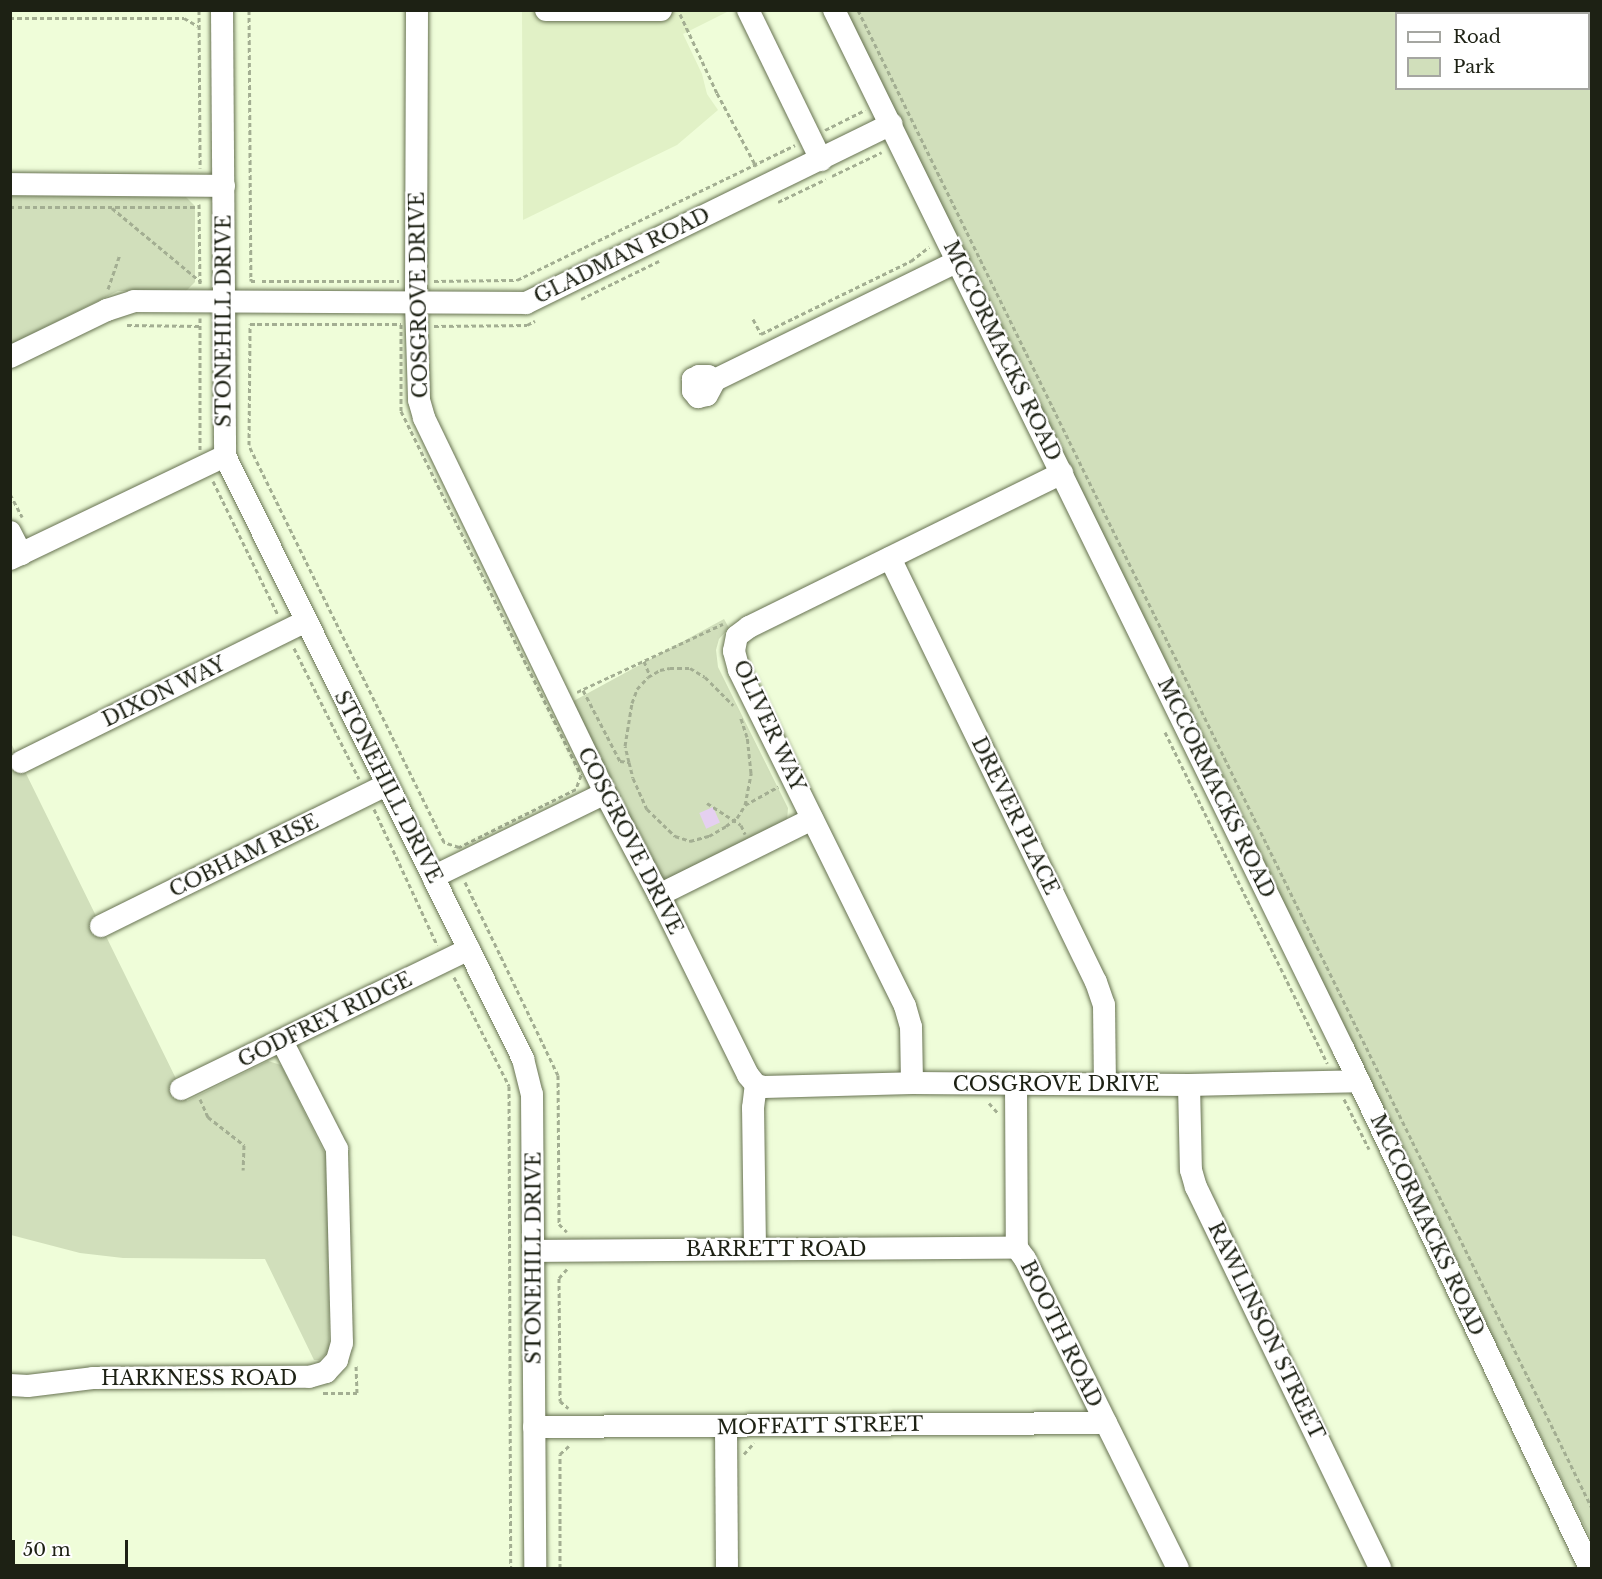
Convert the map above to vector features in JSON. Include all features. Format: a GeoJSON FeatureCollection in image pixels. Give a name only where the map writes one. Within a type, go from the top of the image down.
{"type":"FeatureCollection","features":[{"type":"Feature","properties":{"kind":"street","name":"STONEHILL DRIVE"},"geometry":{"type":"LineString","coordinates":[[222,10],[225,456],[523,1059],[532,1094],[535,1251],[535,1569]]}},
{"type":"Feature","properties":{"kind":"street","name":"COSGROVE DRIVE"},"geometry":{"type":"LineString","coordinates":[[417,10],[430,291],[419,400],[424,418],[605,793],[659,895],[748,1075],[756,1085],[764,1087],[912,1083],[1105,1083],[1189,1085],[1338,1095],[1359,1081]]}},
{"type":"Feature","properties":{"kind":"street"},"geometry":{"type":"LineString","coordinates":[[546,10],[661,10]]}},
{"type":"Feature","properties":{"kind":"street"},"geometry":{"type":"LineString","coordinates":[[748,10],[821,160]]}},
{"type":"Feature","properties":{"kind":"street","name":"MCCORMACKS ROAD"},"geometry":{"type":"LineString","coordinates":[[834,10],[881,103],[882,129],[949,265],[1062,473],[1359,1081],[1590,1569]]}},
{"type":"Feature","properties":{"kind":"street","name":"GLADMAN ROAD"},"geometry":{"type":"LineString","coordinates":[[10,357],[120,305],[200,291],[224,300],[430,291],[526,303],[882,129]]}},
{"type":"Feature","properties":{"kind":"street"},"geometry":{"type":"LineString","coordinates":[[10,184],[199,196],[224,186]]}},
{"type":"Feature","properties":{"kind":"street"},"geometry":{"type":"LineString","coordinates":[[715,380],[949,265]]}},
{"type":"Feature","properties":{"kind":"street"},"geometry":{"type":"LineString","coordinates":[[10,532],[16,556],[225,456]]}},
{"type":"Feature","properties":{"kind":"street","name":"OLIVER WAY"},"geometry":{"type":"LineString","coordinates":[[912,1083],[911,1027],[905,1006],[739,670],[734,651],[737,636],[749,627],[1062,473]]}},
{"type":"Feature","properties":{"kind":"street","name":"DREVER PLACE"},"geometry":{"type":"LineString","coordinates":[[890,558],[1096,982],[1104,1005],[1105,1083]]}},
{"type":"Feature","properties":{"kind":"street","name":"DIXON WAY"},"geometry":{"type":"LineString","coordinates":[[21,762],[306,621]]}},
{"type":"Feature","properties":{"kind":"street","name":"COBHAM RISE"},"geometry":{"type":"LineString","coordinates":[[101,926],[386,785]]}},
{"type":"Feature","properties":{"kind":"street"},"geometry":{"type":"LineString","coordinates":[[434,877],[605,793]]}},
{"type":"Feature","properties":{"kind":"street"},"geometry":{"type":"LineString","coordinates":[[659,895],[812,819]]}},
{"type":"Feature","properties":{"kind":"street","name":"GODFREY RIDGE"},"geometry":{"type":"LineString","coordinates":[[187,1086],[469,949]]}},
{"type":"Feature","properties":{"kind":"street","name":"HARKNESS ROAD"},"geometry":{"type":"LineString","coordinates":[[10,1385],[28,1386],[93,1378],[309,1377],[326,1372],[337,1360],[342,1343],[337,1149],[282,1041]]}},
{"type":"Feature","properties":{"kind":"street","name":"BOOTH ROAD"},"geometry":{"type":"LineString","coordinates":[[1016,1084],[1017,1248],[1025,1259],[1178,1569]]}},
{"type":"Feature","properties":{"kind":"street"},"geometry":{"type":"LineString","coordinates":[[755,1249],[753,1108],[756,1085]]}},
{"type":"Feature","properties":{"kind":"street","name":"RAWLINSON STREET"},"geometry":{"type":"LineString","coordinates":[[1189,1085],[1191,1170],[1196,1187],[1380,1569]]}},
{"type":"Feature","properties":{"kind":"street","name":"BARRETT ROAD"},"geometry":{"type":"LineString","coordinates":[[535,1251],[1017,1248]]}},
{"type":"Feature","properties":{"kind":"street","name":"MOFFATT STREET"},"geometry":{"type":"LineString","coordinates":[[534,1427],[1106,1423]]}},
{"type":"Feature","properties":{"kind":"street"},"geometry":{"type":"LineString","coordinates":[[726,1427],[727,1569]]}},
{"type":"Feature","properties":{"kind":"path"},"geometry":{"type":"LineString","coordinates":[[199,10],[200,449]]}},
{"type":"Feature","properties":{"kind":"path"},"geometry":{"type":"LineString","coordinates":[[249,10],[252,281],[401,281],[401,270]]}},
{"type":"Feature","properties":{"kind":"path"},"geometry":{"type":"LineString","coordinates":[[678,10],[717,93],[767,186]]}},
{"type":"Feature","properties":{"kind":"path"},"geometry":{"type":"LineString","coordinates":[[858,10],[881,103],[882,129],[888,162]]}},
{"type":"Feature","properties":{"kind":"path"},"geometry":{"type":"LineString","coordinates":[[10,18],[184,18],[198,26]]}},
{"type":"Feature","properties":{"kind":"path"},"geometry":{"type":"LineString","coordinates":[[858,101],[881,103]]}},
{"type":"Feature","properties":{"kind":"path"},"geometry":{"type":"LineString","coordinates":[[435,331],[430,291],[517,280],[881,103]]}},
{"type":"Feature","properties":{"kind":"path"},"geometry":{"type":"LineString","coordinates":[[881,103],[1592,1508]]}},
{"type":"Feature","properties":{"kind":"path"},"geometry":{"type":"LineString","coordinates":[[10,207],[111,208],[199,196]]}},
{"type":"Feature","properties":{"kind":"path"},"geometry":{"type":"LineString","coordinates":[[111,208],[200,291]]}},
{"type":"Feature","properties":{"kind":"path"},"geometry":{"type":"LineString","coordinates":[[924,237],[929,247],[949,265]]}},
{"type":"Feature","properties":{"kind":"path"},"geometry":{"type":"LineString","coordinates":[[753,320],[761,334],[911,261],[929,247]]}},
{"type":"Feature","properties":{"kind":"path"},"geometry":{"type":"LineString","coordinates":[[119,324],[200,326]]}},
{"type":"Feature","properties":{"kind":"path"},"geometry":{"type":"LineString","coordinates":[[250,324],[401,324],[401,411],[581,775],[576,789],[459,847],[444,843],[249,445],[250,324]]}},
{"type":"Feature","properties":{"kind":"path"},"geometry":{"type":"LineString","coordinates":[[213,482],[278,615]]}},
{"type":"Feature","properties":{"kind":"path"},"geometry":{"type":"LineString","coordinates":[[575,688],[577,693],[726,622]]}},
{"type":"Feature","properties":{"kind":"path"},"geometry":{"type":"LineString","coordinates":[[294,647],[359,779]]}},
{"type":"Feature","properties":{"kind":"path"},"geometry":{"type":"LineString","coordinates":[[644,661],[650,676]]}},
{"type":"Feature","properties":{"kind":"path"},"geometry":{"type":"LineString","coordinates":[[670,668],[690,668],[705,677],[731,701],[747,737],[750,757],[750,789],[745,805],[734,821],[709,836],[690,841],[675,836],[647,808],[633,778],[625,746],[632,703],[637,689],[650,676],[670,668]]}},
{"type":"Feature","properties":{"kind":"path"},"geometry":{"type":"LineString","coordinates":[[583,690],[620,761],[629,762]]}},
{"type":"Feature","properties":{"kind":"path"},"geometry":{"type":"LineString","coordinates":[[1165,731],[1325,1059],[1338,1095],[1369,1151]]}},
{"type":"Feature","properties":{"kind":"path"},"geometry":{"type":"LineString","coordinates":[[745,805],[793,780]]}},
{"type":"Feature","properties":{"kind":"path"},"geometry":{"type":"LineString","coordinates":[[707,803],[741,825],[752,849]]}},
{"type":"Feature","properties":{"kind":"path"},"geometry":{"type":"LineString","coordinates":[[375,811],[445,961],[509,1086],[512,1569]]}},
{"type":"Feature","properties":{"kind":"path"},"geometry":{"type":"LineString","coordinates":[[1321,1064],[1325,1059]]}},
{"type":"Feature","properties":{"kind":"path"},"geometry":{"type":"LineString","coordinates":[[187,1086],[208,1117],[244,1145],[243,1170]]}},
{"type":"Feature","properties":{"kind":"path"},"geometry":{"type":"LineString","coordinates":[[988,1102],[998,1117]]}},
{"type":"Feature","properties":{"kind":"path"},"geometry":{"type":"LineString","coordinates":[[321,1393],[357,1393],[357,1359]]}},
{"type":"Feature","properties":{"kind":"shaded area"},"geometry":{"type":"Polygon","coordinates":[[[522,11],[729,11],[683,34],[702,74],[707,94],[718,110],[677,145],[523,220],[522,11]]]}},
{"type":"Feature","properties":{"kind":"green space"},"geometry":{"type":"Polygon","coordinates":[[[1547,10],[1554,12],[1395,12],[1395,90],[1590,90],[1591,22],[1591,1539],[846,11],[1547,10]]]}},
{"type":"Feature","properties":{"kind":"green space"},"geometry":{"type":"Polygon","coordinates":[[[11,196],[186,197],[195,206],[195,282],[186,291],[118,291],[11,344],[11,196]]]}},
{"type":"Feature","properties":{"kind":"green space"},"geometry":{"type":"Polygon","coordinates":[[[724,619],[729,628],[719,639],[716,650],[718,667],[788,808],[787,821],[660,884],[568,704],[724,619]]]}},
{"type":"Feature","properties":{"kind":"green space"},"geometry":{"type":"Polygon","coordinates":[[[10,741],[187,1101],[268,1061],[281,1065],[328,1160],[329,1351],[319,1360],[314,1360],[265,1259],[123,1258],[80,1253],[11,1235],[10,741]]]}},
{"type":"Feature","properties":{"kind":"building"},"geometry":{"type":"Polygon","coordinates":[[[713,807],[720,823],[706,829],[699,813],[713,807]]]}}]}
